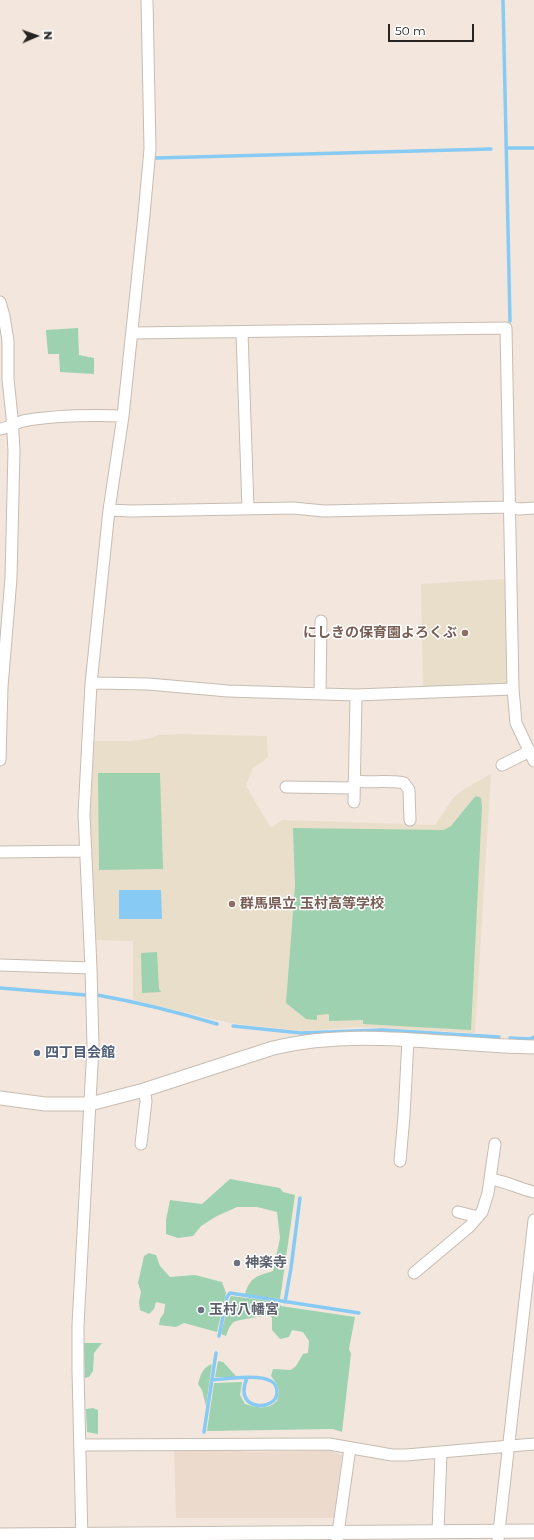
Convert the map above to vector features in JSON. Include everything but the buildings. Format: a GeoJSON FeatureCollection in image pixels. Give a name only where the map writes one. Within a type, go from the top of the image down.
{"type":"FeatureCollection","features":[{"type":"Feature","properties":{"kind":"street"},"geometry":{"type":"LineString","coordinates":[[82,1537],[78,1325],[93,1046],[84,814],[91,684],[110,510],[132,333],[150,149],[147,0]]}},
{"type":"Feature","properties":{"kind":"street"},"geometry":{"type":"LineString","coordinates":[[0,302],[8,341],[8,379],[14,451],[11,578],[2,687],[0,760]]}},
{"type":"Feature","properties":{"kind":"street"},"geometry":{"type":"LineString","coordinates":[[132,333],[506,328],[513,689],[516,723],[532,756],[502,765]]}},
{"type":"Feature","properties":{"kind":"street"},"geometry":{"type":"LineString","coordinates":[[242,332],[248,509]]}},
{"type":"Feature","properties":{"kind":"street"},"geometry":{"type":"LineString","coordinates":[[0,429],[22,422],[85,415],[122,416]]}},
{"type":"Feature","properties":{"kind":"street"},"geometry":{"type":"LineString","coordinates":[[110,510],[131,512],[293,508],[324,511],[510,506],[519,508],[534,508]]}},
{"type":"Feature","properties":{"kind":"street"},"geometry":{"type":"LineString","coordinates":[[320,694],[321,621]]}},
{"type":"Feature","properties":{"kind":"street"},"geometry":{"type":"LineString","coordinates":[[91,684],[148,684],[228,691],[356,695],[513,689]]}},
{"type":"Feature","properties":{"kind":"street"},"geometry":{"type":"LineString","coordinates":[[354,802],[356,695]]}},
{"type":"Feature","properties":{"kind":"street"},"geometry":{"type":"LineString","coordinates":[[286,787],[354,785],[397,781],[404,783],[409,790],[410,820]]}},
{"type":"Feature","properties":{"kind":"street"},"geometry":{"type":"LineString","coordinates":[[0,852],[86,851]]}},
{"type":"Feature","properties":{"kind":"street"},"geometry":{"type":"LineString","coordinates":[[0,966],[91,968]]}},
{"type":"Feature","properties":{"kind":"street"},"geometry":{"type":"LineString","coordinates":[[0,1098],[45,1104],[90,1104],[144,1090],[227,1062],[291,1044],[312,1041],[368,1039],[408,1040],[494,1046],[534,1047]]}},
{"type":"Feature","properties":{"kind":"street"},"geometry":{"type":"LineString","coordinates":[[400,1160],[408,1040]]}},
{"type":"Feature","properties":{"kind":"street"},"geometry":{"type":"LineString","coordinates":[[140,1144],[146,1101],[144,1090]]}},
{"type":"Feature","properties":{"kind":"street"},"geometry":{"type":"LineString","coordinates":[[414,1273],[478,1218],[482,1212],[488,1193],[495,1144]]}},
{"type":"Feature","properties":{"kind":"street"},"geometry":{"type":"LineString","coordinates":[[490,1179],[504,1181],[525,1190],[534,1192]]}},
{"type":"Feature","properties":{"kind":"street"},"geometry":{"type":"LineString","coordinates":[[458,1212],[478,1218]]}},
{"type":"Feature","properties":{"kind":"street"},"geometry":{"type":"LineString","coordinates":[[498,1536],[534,1220]]}},
{"type":"Feature","properties":{"kind":"street"},"geometry":{"type":"LineString","coordinates":[[80,1444],[329,1444],[392,1455],[441,1453],[534,1444]]}},
{"type":"Feature","properties":{"kind":"street"},"geometry":{"type":"LineString","coordinates":[[337,1536],[350,1448]]}},
{"type":"Feature","properties":{"kind":"street"},"geometry":{"type":"LineString","coordinates":[[438,1532],[441,1453]]}},
{"type":"Feature","properties":{"kind":"street"},"geometry":{"type":"LineString","coordinates":[[0,1536],[337,1536],[438,1532],[498,1536],[534,1531]]}},
{"type":"Feature","properties":{"kind":"shaded area","name":"にしきの保育園よろくぶ"},"geometry":{"type":"Polygon","coordinates":[[[506,579],[510,681],[506,684],[423,687],[421,584],[506,579]]]}},
{"type":"Feature","properties":{"kind":"shaded area"},"geometry":{"type":"Polygon","coordinates":[[[158,735],[267,736],[268,758],[253,768],[246,786],[271,828],[282,820],[435,825],[454,797],[466,788],[491,774],[475,1033],[360,1027],[303,1031],[230,1023],[133,1000],[133,941],[94,940],[96,932],[90,820],[94,741],[131,741],[152,738],[158,735]]]}},
{"type":"Feature","properties":{"kind":"shaded area"},"geometry":{"type":"Polygon","coordinates":[[[174,1450],[229,1450],[246,1452],[331,1451],[342,1455],[334,1518],[176,1518],[174,1450]]]}},
{"type":"Feature","properties":{"kind":"green space"},"geometry":{"type":"Polygon","coordinates":[[[78,328],[79,355],[94,358],[94,374],[60,372],[59,354],[48,354],[46,330],[78,328]]]}},
{"type":"Feature","properties":{"kind":"green space"},"geometry":{"type":"Polygon","coordinates":[[[98,773],[160,773],[163,869],[99,870],[98,773]]]}},
{"type":"Feature","properties":{"kind":"green space"},"geometry":{"type":"Polygon","coordinates":[[[476,796],[481,798],[482,806],[471,1030],[363,1024],[363,1020],[329,1021],[329,1014],[317,1015],[317,1020],[306,1019],[286,1003],[295,886],[293,828],[444,830],[451,826],[476,796]]]}},
{"type":"Feature","properties":{"kind":"green space"},"geometry":{"type":"Polygon","coordinates":[[[157,952],[159,989],[161,992],[142,993],[141,953],[157,952]]]}},
{"type":"Feature","properties":{"kind":"green space"},"geometry":{"type":"Polygon","coordinates":[[[230,1179],[280,1188],[283,1192],[295,1195],[280,1299],[245,1294],[249,1284],[255,1278],[273,1271],[280,1238],[277,1212],[257,1207],[237,1207],[217,1216],[201,1226],[193,1236],[178,1238],[166,1234],[166,1220],[170,1200],[202,1204],[230,1179]]]}},
{"type":"Feature","properties":{"kind":"green space"},"geometry":{"type":"Polygon","coordinates":[[[149,1253],[156,1255],[160,1266],[170,1277],[195,1275],[222,1282],[226,1293],[217,1332],[184,1323],[176,1327],[159,1325],[160,1319],[164,1313],[165,1304],[156,1302],[154,1309],[149,1314],[140,1310],[139,1302],[141,1292],[138,1283],[144,1256],[149,1253]]]}},
{"type":"Feature","properties":{"kind":"green space"},"geometry":{"type":"Polygon","coordinates":[[[231,1296],[279,1302],[281,1306],[355,1317],[349,1349],[351,1354],[342,1432],[333,1429],[207,1431],[214,1383],[242,1382],[240,1395],[245,1404],[258,1407],[270,1406],[277,1401],[279,1393],[277,1385],[271,1376],[273,1369],[291,1370],[296,1366],[303,1354],[308,1353],[309,1341],[303,1332],[292,1330],[289,1337],[280,1339],[272,1330],[272,1317],[269,1316],[236,1321],[231,1325],[226,1336],[221,1334],[231,1296]]]}},
{"type":"Feature","properties":{"kind":"green space"},"geometry":{"type":"Polygon","coordinates":[[[84,1343],[102,1343],[94,1353],[93,1371],[89,1377],[85,1378],[84,1343]]]}},
{"type":"Feature","properties":{"kind":"green space"},"geometry":{"type":"Polygon","coordinates":[[[218,1361],[223,1362],[237,1377],[215,1377],[218,1361]]]}},
{"type":"Feature","properties":{"kind":"green space"},"geometry":{"type":"Polygon","coordinates":[[[212,1364],[206,1406],[202,1390],[198,1384],[204,1369],[212,1364]]]}},
{"type":"Feature","properties":{"kind":"green space"},"geometry":{"type":"Polygon","coordinates":[[[93,1408],[98,1410],[98,1434],[87,1432],[86,1409],[93,1408]]]}},
{"type":"Feature","properties":{"kind":"water"},"geometry":{"type":"Polygon","coordinates":[[[119,890],[161,890],[162,919],[119,919],[119,890]]]}},
{"type":"Feature","properties":{"kind":"waterway"},"geometry":{"type":"LineString","coordinates":[[503,0],[510,321]]}},
{"type":"Feature","properties":{"kind":"waterway"},"geometry":{"type":"LineString","coordinates":[[506,148],[534,148]]}},
{"type":"Feature","properties":{"kind":"waterway"},"geometry":{"type":"LineString","coordinates":[[156,158],[491,149]]}},
{"type":"Feature","properties":{"kind":"waterway"},"geometry":{"type":"LineString","coordinates":[[0,988],[86,995]]}},
{"type":"Feature","properties":{"kind":"waterway"},"geometry":{"type":"LineString","coordinates":[[97,995],[187,1015],[217,1024]]}},
{"type":"Feature","properties":{"kind":"waterway"},"geometry":{"type":"LineString","coordinates":[[233,1026],[301,1033],[382,1030],[499,1037]]}},
{"type":"Feature","properties":{"kind":"waterway"},"geometry":{"type":"LineString","coordinates":[[510,1038],[530,1039],[534,1037]]}},
{"type":"Feature","properties":{"kind":"waterway"},"geometry":{"type":"LineString","coordinates":[[285,1302],[300,1198]]}},
{"type":"Feature","properties":{"kind":"waterway"},"geometry":{"type":"LineString","coordinates":[[219,1336],[227,1297],[230,1293],[359,1313]]}},
{"type":"Feature","properties":{"kind":"waterway"},"geometry":{"type":"LineString","coordinates":[[204,1432],[216,1353]]}},
{"type":"Feature","properties":{"kind":"waterway"},"geometry":{"type":"LineString","coordinates":[[212,1380],[242,1378],[258,1378],[265,1379],[272,1382],[277,1389],[275,1398],[271,1403],[264,1405],[250,1403],[246,1398],[244,1389],[247,1378]]}},
{"type":"Feature","properties":{"kind":"place","name":"にしきの保育園よろくぶ"},"geometry":{"type":"Point","coordinates":[465,633]}},
{"type":"Feature","properties":{"kind":"place","name":"群馬県立 玉村高等学校"},"geometry":{"type":"Point","coordinates":[232,904]}},
{"type":"Feature","properties":{"kind":"place","name":"四丁目会館"},"geometry":{"type":"Point","coordinates":[37,1053]}},
{"type":"Feature","properties":{"kind":"place","name":"神楽寺"},"geometry":{"type":"Point","coordinates":[237,1263]}},
{"type":"Feature","properties":{"kind":"place","name":"玉村八幡宮"},"geometry":{"type":"Point","coordinates":[201,1310]}}]}
